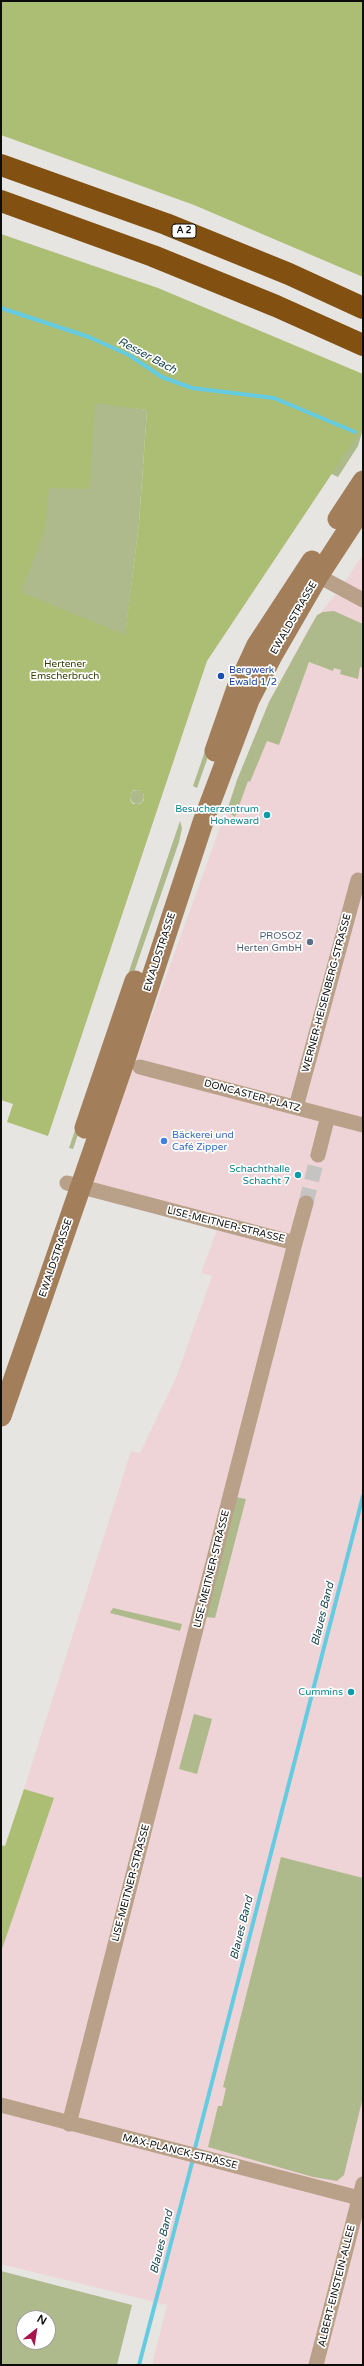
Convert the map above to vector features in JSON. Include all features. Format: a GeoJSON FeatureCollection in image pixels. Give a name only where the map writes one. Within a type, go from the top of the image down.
{"type":"FeatureCollection","features":[{"type":"Feature","properties":{"kind":"highway","name":"A 2"},"geometry":{"type":"LineString","coordinates":[[1,165],[166,224],[289,274],[363,308]]}},
{"type":"Feature","properties":{"kind":"highway"},"geometry":{"type":"LineString","coordinates":[[1,201],[153,256],[276,306],[363,345]]}},
{"type":"Feature","properties":{"kind":"main road","name":"EWALDSTRASSE"},"geometry":{"type":"LineString","coordinates":[[1,1372],[73,1185],[124,1062],[203,822],[249,700],[312,573],[363,481]]}},
{"type":"Feature","properties":{"kind":"main road","name":"EWALDSTRASSE"},"geometry":{"type":"LineString","coordinates":[[312,573],[363,507]]}},
{"type":"Feature","properties":{"kind":"main road","name":"EWALDSTRASSE"},"geometry":{"type":"LineString","coordinates":[[1,1416],[73,1185]]}},
{"type":"Feature","properties":{"kind":"street"},"geometry":{"type":"LineString","coordinates":[[312,573],[363,600]]}},
{"type":"Feature","properties":{"kind":"street","name":"WERNER-HEISENBERG-STRASSE"},"geometry":{"type":"LineString","coordinates":[[296,1107],[358,880]]}},
{"type":"Feature","properties":{"kind":"street","name":"DONCASTER-PLATZ"},"geometry":{"type":"LineString","coordinates":[[140,1066],[363,1125]]}},
{"type":"Feature","properties":{"kind":"street"},"geometry":{"type":"LineString","coordinates":[[318,1156],[328,1116]]}},
{"type":"Feature","properties":{"kind":"street","name":"LISE-MEITNER-STRASSE"},"geometry":{"type":"LineString","coordinates":[[68,2124],[295,1243],[73,1185]]}},
{"type":"Feature","properties":{"kind":"street"},"geometry":{"type":"LineString","coordinates":[[295,1243],[306,1203]]}},
{"type":"Feature","properties":{"kind":"street","name":"MAX-PLANCK-STRASSE"},"geometry":{"type":"LineString","coordinates":[[1,2106],[359,2198]]}},
{"type":"Feature","properties":{"kind":"street","name":"ALBERT-EINSTEIN-ALLEE"},"geometry":{"type":"LineString","coordinates":[[316,2365],[363,2184]]}},
{"type":"Feature","properties":{"kind":"shaded area"},"geometry":{"type":"Polygon","coordinates":[[[363,554],[363,2365],[152,2365],[167,2305],[1,2264],[1,1952],[54,1798],[24,1789],[131,1451],[140,1453],[176,1378],[212,1276],[201,1273],[219,1224],[89,1190],[237,780],[269,702],[311,624],[341,588],[363,554]]]}},
{"type":"Feature","properties":{"kind":"green space"},"geometry":{"type":"Polygon","coordinates":[[[1,1],[363,1],[363,277],[194,205],[1,135],[1,1]]]}},
{"type":"Feature","properties":{"kind":"green space"},"geometry":{"type":"Polygon","coordinates":[[[1,234],[158,288],[363,374],[363,427],[207,661],[48,1136],[7,1122],[13,1104],[1,1100],[1,234]],[[95,403],[89,489],[49,488],[45,529],[21,592],[125,635],[139,523],[147,410],[95,403]],[[134,790],[131,793],[130,800],[133,804],[140,804],[144,800],[144,795],[139,790],[134,790]]]}},
{"type":"Feature","properties":{"kind":"green space","name":"Hertener Emscherbruch"},"geometry":{"type":"Polygon","coordinates":[[[1,263],[363,408],[363,429],[358,446],[338,477],[152,390],[135,408],[147,410],[139,523],[126,629],[133,633],[1,937],[1,263]]]}},
{"type":"Feature","properties":{"kind":"green space"},"geometry":{"type":"Polygon","coordinates":[[[334,611],[363,624],[363,668],[360,667],[358,679],[340,674],[341,670],[334,668],[333,671],[309,662],[279,745],[267,741],[250,782],[248,781],[235,817],[227,811],[237,780],[269,702],[317,615],[323,612],[334,611]]]}},
{"type":"Feature","properties":{"kind":"green space"},"geometry":{"type":"Polygon","coordinates":[[[226,690],[222,717],[197,788],[193,786],[226,690]]]}},
{"type":"Feature","properties":{"kind":"green space"},"geometry":{"type":"Polygon","coordinates":[[[134,790],[140,790],[144,794],[144,800],[140,804],[134,804],[130,800],[130,794],[134,790]]]}},
{"type":"Feature","properties":{"kind":"green space"},"geometry":{"type":"Polygon","coordinates":[[[180,821],[182,828],[179,842],[73,1149],[69,1148],[180,821]]]}},
{"type":"Feature","properties":{"kind":"green space"},"geometry":{"type":"Polygon","coordinates":[[[236,1497],[246,1499],[215,1618],[205,1617],[236,1497]]]}},
{"type":"Feature","properties":{"kind":"green space"},"geometry":{"type":"Polygon","coordinates":[[[113,1608],[182,1624],[180,1631],[110,1613],[113,1608]]]}},
{"type":"Feature","properties":{"kind":"green space"},"geometry":{"type":"Polygon","coordinates":[[[194,1714],[212,1719],[197,1774],[179,1769],[194,1714]]]}},
{"type":"Feature","properties":{"kind":"green space"},"geometry":{"type":"Polygon","coordinates":[[[24,1789],[54,1798],[1,1952],[1,1845],[5,1846],[24,1789]]]}},
{"type":"Feature","properties":{"kind":"green space"},"geometry":{"type":"Polygon","coordinates":[[[281,1857],[363,1878],[363,2097],[344,2175],[337,2181],[313,2177],[208,2147],[218,2106],[222,2106],[226,2088],[223,2087],[281,1857]]]}},
{"type":"Feature","properties":{"kind":"green space"},"geometry":{"type":"Polygon","coordinates":[[[1,2271],[132,2305],[117,2365],[1,2365],[1,2271]]]}},
{"type":"Feature","properties":{"kind":"waterway","name":"Resser Bach"},"geometry":{"type":"LineString","coordinates":[[1,308],[89,337],[129,355],[162,377],[192,388],[274,398],[355,432]]}},
{"type":"Feature","properties":{"kind":"waterway","name":"Blaues Band"},"geometry":{"type":"LineString","coordinates":[[194,2152],[363,1496]]}},
{"type":"Feature","properties":{"kind":"waterway","name":"Blaues Band"},"geometry":{"type":"LineString","coordinates":[[139,2365],[193,2159]]}},
{"type":"Feature","properties":{"kind":"tunnel"},"geometry":{"type":"LineString","coordinates":[[306,1203],[318,1155]]}},
{"type":"Feature","properties":{"kind":"place","name":"Bergwerk Ewald 1/2"},"geometry":{"type":"Point","coordinates":[221,676]}},
{"type":"Feature","properties":{"kind":"place","name":"Besucherzentrum Hoheward"},"geometry":{"type":"Point","coordinates":[267,815]}},
{"type":"Feature","properties":{"kind":"place","name":"PROSOZ Herten GmbH"},"geometry":{"type":"Point","coordinates":[310,942]}},
{"type":"Feature","properties":{"kind":"place","name":"Bäckerei und Café Zipper"},"geometry":{"type":"Point","coordinates":[164,1141]}},
{"type":"Feature","properties":{"kind":"place","name":"Schachthalle Schacht 7"},"geometry":{"type":"Point","coordinates":[298,1175]}},
{"type":"Feature","properties":{"kind":"place","name":"Cummins"},"geometry":{"type":"Point","coordinates":[351,1692]}}]}
